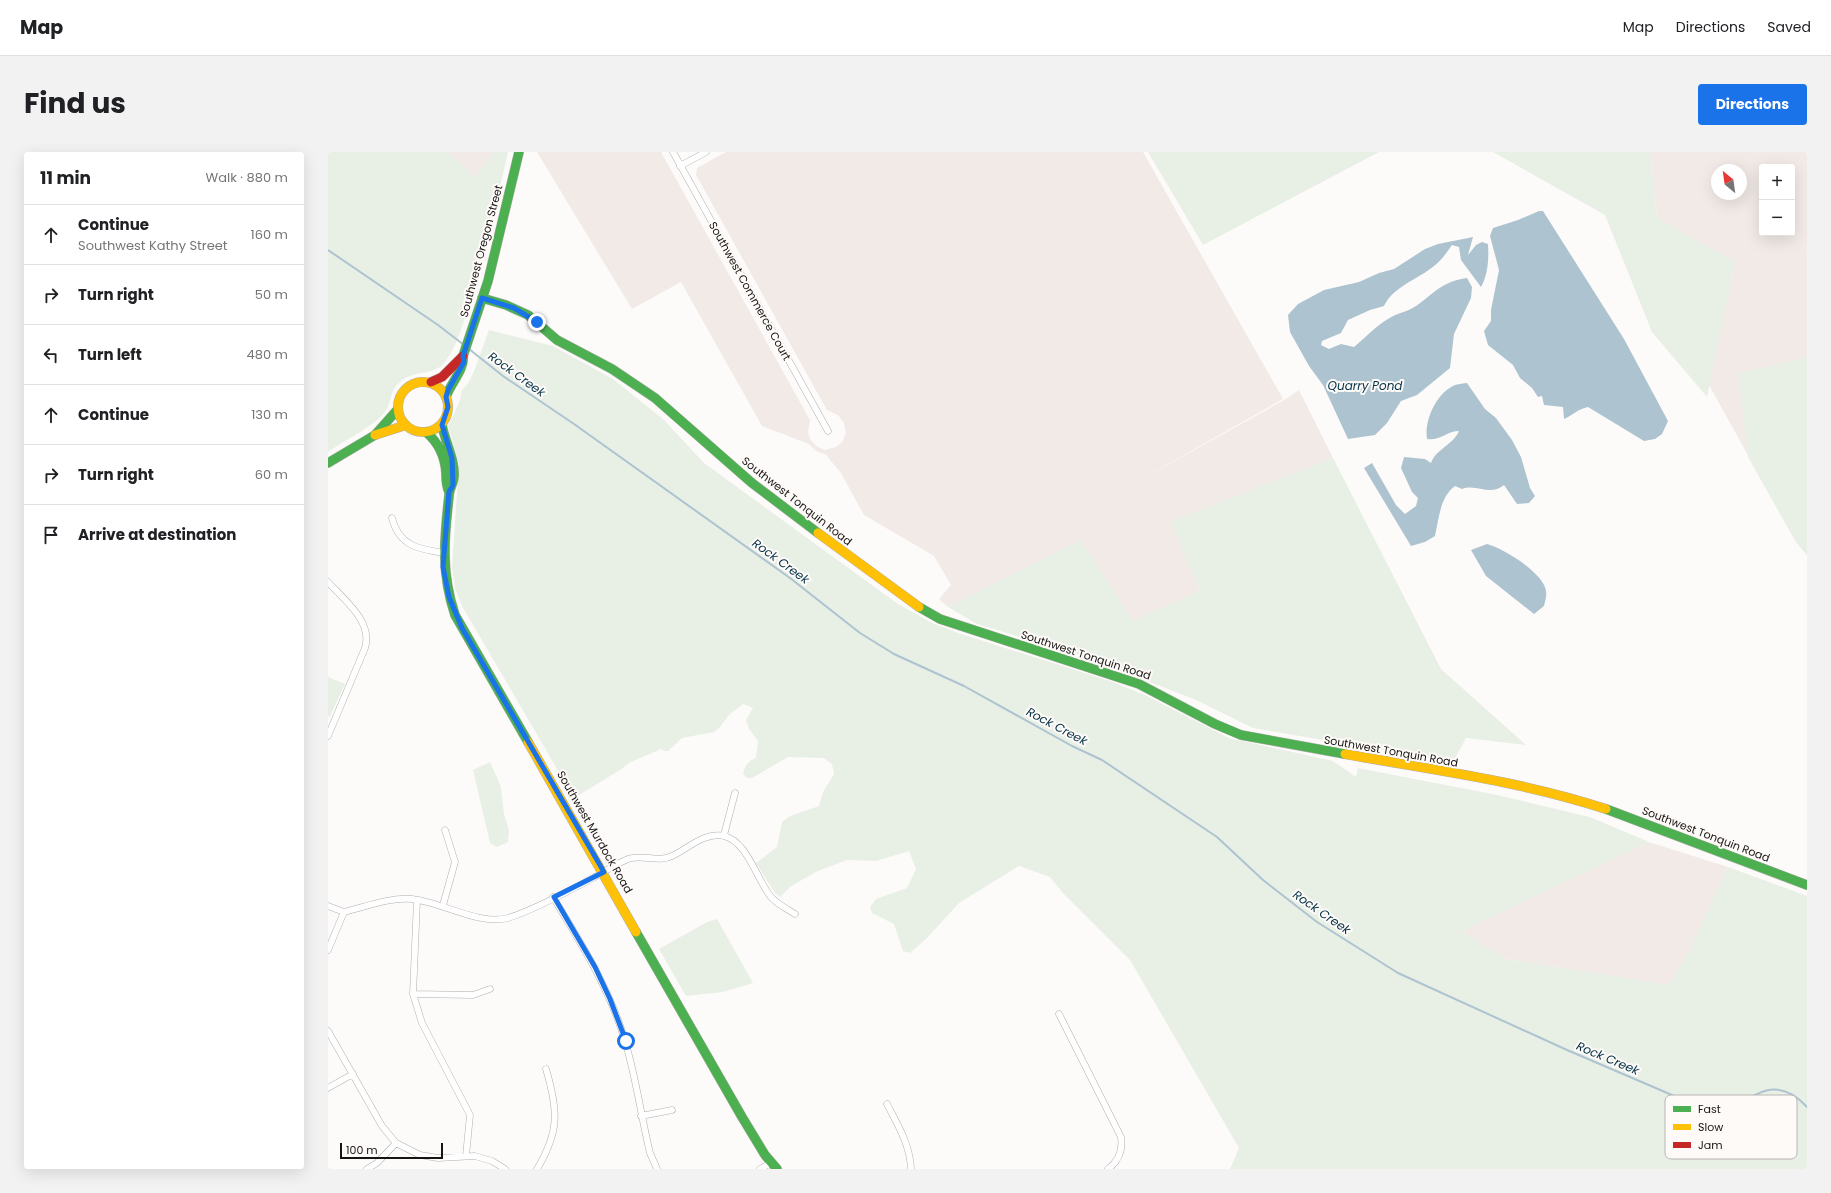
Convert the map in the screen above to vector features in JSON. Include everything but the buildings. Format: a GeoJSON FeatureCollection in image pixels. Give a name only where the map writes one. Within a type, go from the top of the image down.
{"type":"FeatureCollection","features":[{"type":"Feature","properties":{"kind":"main road","name":"Southwest Oregon Street"},"geometry":{"type":"LineString","coordinates":[[442,425],[448,407],[446,397],[448,390],[464,362],[463,356],[500,236],[519,152]]}},
{"type":"Feature","properties":{"kind":"main road","name":"Southwest Tonquin Road"},"geometry":{"type":"LineString","coordinates":[[482,298],[506,305],[528,315],[557,340],[602,363],[649,394],[758,487],[910,602],[940,619],[1139,684],[1164,695],[1218,725],[1241,735],[1521,786],[1556,794],[1612,811],[1807,885]]}},
{"type":"Feature","properties":{"kind":"main road","name":"Southwest Oregon Street"},"geometry":{"type":"LineString","coordinates":[[328,463],[375,434],[398,409],[401,392],[410,384],[417,381],[431,382],[444,376],[457,360],[463,356]]}},
{"type":"Feature","properties":{"kind":"main road"},"geometry":{"type":"LineString","coordinates":[[431,382],[440,388],[446,397]]}},
{"type":"Feature","properties":{"kind":"main road"},"geometry":{"type":"LineString","coordinates":[[398,409],[406,425],[415,431],[426,432],[442,425]]}},
{"type":"Feature","properties":{"kind":"main road","name":"Southwest Oregon Street"},"geometry":{"type":"LineString","coordinates":[[375,434],[383,434],[406,425]]}},
{"type":"Feature","properties":{"kind":"main road","name":"Southwest Murdock Road"},"geometry":{"type":"LineString","coordinates":[[442,425],[452,464],[453,485],[449,492],[444,553],[446,587],[462,628],[604,872],[742,1117],[774,1166]]}},
{"type":"Feature","properties":{"kind":"main road","name":"Southwest Murdock Road"},"geometry":{"type":"LineString","coordinates":[[426,432],[440,447],[445,464],[445,484],[449,492]]}},
{"type":"Feature","properties":{"kind":"street","name":"Southwest Commerce Court"},"geometry":{"type":"LineString","coordinates":[[673,152],[828,431]]}},
{"type":"Feature","properties":{"kind":"street"},"geometry":{"type":"LineString","coordinates":[[680,166],[706,152]]}},
{"type":"Feature","properties":{"kind":"street"},"geometry":{"type":"LineString","coordinates":[[392,518],[395,529],[406,542],[417,548],[444,553]]}},
{"type":"Feature","properties":{"kind":"street"},"geometry":{"type":"LineString","coordinates":[[328,582],[362,621],[367,636],[362,655],[328,736]]}},
{"type":"Feature","properties":{"kind":"street"},"geometry":{"type":"LineString","coordinates":[[724,835],[736,793]]}},
{"type":"Feature","properties":{"kind":"street"},"geometry":{"type":"LineString","coordinates":[[443,905],[455,862],[446,830]]}},
{"type":"Feature","properties":{"kind":"street"},"geometry":{"type":"LineString","coordinates":[[328,906],[344,912],[401,899],[417,900],[443,905],[480,918],[494,920],[515,916],[628,859],[643,856],[659,858],[670,857],[702,839],[724,835],[736,841],[745,852],[772,898],[795,914]]}},
{"type":"Feature","properties":{"kind":"street"},"geometry":{"type":"LineString","coordinates":[[554,897],[595,967],[610,999],[626,1041],[641,1116],[650,1153],[657,1169]]}},
{"type":"Feature","properties":{"kind":"street"},"geometry":{"type":"LineString","coordinates":[[417,900],[413,994],[422,1023],[470,1116],[466,1156]]}},
{"type":"Feature","properties":{"kind":"street"},"geometry":{"type":"LineString","coordinates":[[328,950],[344,912]]}},
{"type":"Feature","properties":{"kind":"street"},"geometry":{"type":"LineString","coordinates":[[413,994],[473,995],[490,988]]}},
{"type":"Feature","properties":{"kind":"street"},"geometry":{"type":"LineString","coordinates":[[1059,1014],[1121,1137],[1122,1151],[1119,1158],[1108,1169]]}},
{"type":"Feature","properties":{"kind":"street"},"geometry":{"type":"LineString","coordinates":[[328,1031],[382,1126],[396,1143],[412,1152],[433,1158],[466,1156],[480,1157],[495,1166],[505,1169]]}},
{"type":"Feature","properties":{"kind":"street"},"geometry":{"type":"LineString","coordinates":[[537,1169],[548,1151],[555,1126],[554,1098],[546,1069]]}},
{"type":"Feature","properties":{"kind":"street"},"geometry":{"type":"LineString","coordinates":[[328,1088],[353,1074]]}},
{"type":"Feature","properties":{"kind":"street"},"geometry":{"type":"LineString","coordinates":[[887,1104],[904,1137],[911,1158],[911,1169]]}},
{"type":"Feature","properties":{"kind":"street"},"geometry":{"type":"LineString","coordinates":[[641,1116],[672,1110]]}},
{"type":"Feature","properties":{"kind":"street"},"geometry":{"type":"LineString","coordinates":[[367,1169],[377,1163],[396,1143]]}},
{"type":"Feature","properties":{"kind":"street"},"geometry":{"type":"LineString","coordinates":[[760,1169],[774,1166]]}},
{"type":"Feature","properties":{"kind":"shaded area"},"geometry":{"type":"Polygon","coordinates":[[[328,152],[447,152],[476,177],[494,152],[508,152],[463,324],[460,334],[450,354],[444,363],[434,370],[410,376],[399,383],[394,390],[387,409],[381,417],[367,428],[328,452],[328,152]]]}},
{"type":"Feature","properties":{"kind":"shaded area"},"geometry":{"type":"Polygon","coordinates":[[[447,152],[494,152],[476,177],[447,152]]]}},
{"type":"Feature","properties":{"kind":"shaded area"},"geometry":{"type":"Polygon","coordinates":[[[537,152],[661,152],[810,420],[808,432],[810,439],[816,446],[825,450],[836,447],[842,442],[846,433],[844,423],[838,415],[827,410],[696,175],[697,168],[726,152],[1143,152],[1283,399],[1124,489],[1284,400],[1299,390],[1333,458],[1170,522],[1200,591],[1133,621],[1081,540],[948,607],[939,599],[951,585],[934,556],[864,515],[841,473],[825,454],[816,451],[809,444],[762,426],[681,282],[632,309],[537,152]]]}},
{"type":"Feature","properties":{"kind":"shaded area"},"geometry":{"type":"Polygon","coordinates":[[[1148,152],[1379,152],[1203,245],[1148,152]]]}},
{"type":"Feature","properties":{"kind":"shaded area"},"geometry":{"type":"Polygon","coordinates":[[[1493,152],[1650,152],[1657,218],[1735,262],[1707,397],[1652,332],[1605,215],[1493,152]]]}},
{"type":"Feature","properties":{"kind":"shaded area"},"geometry":{"type":"Polygon","coordinates":[[[1650,152],[1807,152],[1807,555],[1796,542],[1709,385],[1735,262],[1657,218],[1650,152]]]}},
{"type":"Feature","properties":{"kind":"shaded area"},"geometry":{"type":"Polygon","coordinates":[[[489,330],[553,346],[613,379],[663,419],[704,463],[898,604],[930,622],[958,633],[1113,682],[1147,696],[1229,738],[1333,761],[1356,777],[1358,768],[1497,795],[1590,817],[1649,842],[1462,931],[1505,959],[1669,985],[1691,947],[1728,867],[1807,896],[1807,1169],[1230,1169],[1239,1148],[1130,960],[1063,893],[1050,877],[1019,866],[959,903],[926,939],[910,953],[903,951],[894,924],[872,913],[870,907],[876,899],[907,888],[916,869],[909,851],[876,861],[847,860],[818,871],[791,886],[780,897],[775,893],[756,863],[777,847],[782,822],[790,816],[819,806],[823,792],[834,774],[832,764],[824,758],[788,757],[752,778],[747,778],[743,774],[749,762],[756,758],[758,741],[749,729],[746,720],[753,708],[743,704],[729,715],[714,732],[682,738],[668,751],[661,749],[629,763],[574,798],[462,606],[455,588],[452,567],[459,464],[448,426],[459,403],[462,390],[469,382],[489,330]]]}},
{"type":"Feature","properties":{"kind":"shaded area"},"geometry":{"type":"Polygon","coordinates":[[[1807,358],[1807,555],[1796,542],[1748,457],[1738,373],[1807,358]]]}},
{"type":"Feature","properties":{"kind":"shaded area"},"geometry":{"type":"Polygon","coordinates":[[[1333,458],[1441,669],[1526,745],[1466,738],[1453,762],[1253,728],[1196,700],[1081,655],[977,624],[948,607],[1081,540],[1133,621],[1200,591],[1170,522],[1333,458]]]}},
{"type":"Feature","properties":{"kind":"shaded area"},"geometry":{"type":"Polygon","coordinates":[[[328,677],[345,684],[329,718],[328,715],[328,677]]]}},
{"type":"Feature","properties":{"kind":"shaded area"},"geometry":{"type":"Polygon","coordinates":[[[490,762],[501,787],[504,814],[509,830],[508,842],[497,847],[490,843],[473,770],[490,762]]]}},
{"type":"Feature","properties":{"kind":"shaded area"},"geometry":{"type":"Polygon","coordinates":[[[1649,842],[1728,867],[1691,947],[1669,985],[1505,959],[1462,931],[1649,842]]]}},
{"type":"Feature","properties":{"kind":"shaded area"},"geometry":{"type":"Polygon","coordinates":[[[717,919],[753,983],[723,992],[686,996],[659,949],[707,922],[717,919]]]}},
{"type":"Feature","properties":{"kind":"water"},"geometry":{"type":"Polygon","coordinates":[[[1539,211],[1543,211],[1624,339],[1668,421],[1662,434],[1655,439],[1644,441],[1588,407],[1581,409],[1564,419],[1563,407],[1544,405],[1542,396],[1538,397],[1532,388],[1520,378],[1513,365],[1488,345],[1484,331],[1491,321],[1491,310],[1499,270],[1490,236],[1493,228],[1539,211]]]}},
{"type":"Feature","properties":{"kind":"water","name":"Quarry Pond"},"geometry":{"type":"Polygon","coordinates":[[[1473,237],[1468,255],[1476,245],[1482,242],[1488,244],[1488,266],[1481,287],[1461,260],[1459,247],[1452,245],[1437,264],[1400,288],[1388,299],[1384,306],[1370,310],[1348,320],[1341,333],[1322,341],[1321,345],[1329,349],[1341,344],[1354,347],[1391,317],[1416,306],[1445,285],[1467,278],[1472,287],[1471,298],[1454,334],[1450,368],[1417,395],[1401,401],[1387,423],[1375,435],[1348,439],[1323,385],[1309,366],[1290,332],[1288,315],[1298,304],[1324,290],[1359,282],[1379,273],[1394,269],[1425,249],[1438,244],[1473,237]]]}},
{"type":"Feature","properties":{"kind":"water"},"geometry":{"type":"Polygon","coordinates":[[[1467,383],[1485,409],[1496,418],[1512,440],[1521,457],[1530,488],[1535,496],[1529,503],[1517,504],[1504,485],[1493,490],[1473,488],[1462,489],[1455,486],[1443,502],[1435,536],[1425,542],[1411,546],[1364,468],[1372,463],[1396,505],[1405,514],[1416,506],[1418,498],[1412,492],[1401,468],[1404,457],[1425,459],[1431,463],[1433,458],[1453,440],[1459,431],[1455,431],[1436,439],[1427,439],[1427,424],[1433,408],[1442,394],[1455,385],[1467,383]]]}},
{"type":"Feature","properties":{"kind":"water"},"geometry":{"type":"Polygon","coordinates":[[[1487,544],[1503,550],[1522,562],[1531,569],[1544,584],[1546,598],[1544,606],[1534,614],[1486,576],[1471,550],[1487,544]]]}},
{"type":"Feature","properties":{"kind":"waterway","name":"Rock Creek"},"geometry":{"type":"LineString","coordinates":[[328,250],[438,325],[464,345]]}},
{"type":"Feature","properties":{"kind":"waterway","name":"Rock Creek"},"geometry":{"type":"LineString","coordinates":[[469,349],[503,376],[574,424],[790,578],[860,633],[894,654],[964,686],[1072,746],[1102,760],[1217,837],[1263,880],[1317,922],[1398,973],[1567,1050],[1672,1095]]}},
{"type":"Feature","properties":{"kind":"waterway","name":"Rock Creek"},"geometry":{"type":"LineString","coordinates":[[1756,1095],[1764,1091],[1774,1089],[1785,1091],[1792,1095]]}},
{"type":"Feature","properties":{"kind":"waterway","name":"Rock Creek"},"geometry":{"type":"LineString","coordinates":[[1797,1099],[1807,1107]]}},
{"type":"Feature","properties":{"kind":"traffic: fast"},"geometry":{"type":"LineString","coordinates":[[446,397],[462,366],[463,356],[488,281],[519,152]]}},
{"type":"Feature","properties":{"kind":"traffic: fast"},"geometry":{"type":"LineString","coordinates":[[482,298],[506,305],[528,315],[557,340],[612,369],[655,398],[752,483],[818,533]]}},
{"type":"Feature","properties":{"kind":"traffic: fast"},"geometry":{"type":"LineString","coordinates":[[328,463],[375,435],[398,409]]}},
{"type":"Feature","properties":{"kind":"traffic: fast"},"geometry":{"type":"LineString","coordinates":[[442,425],[454,470],[454,479],[449,493],[445,556],[447,585],[455,615],[528,742]]}},
{"type":"Feature","properties":{"kind":"traffic: fast"},"geometry":{"type":"LineString","coordinates":[[426,432],[431,436],[443,456],[449,492]]}},
{"type":"Feature","properties":{"kind":"traffic: fast"},"geometry":{"type":"LineString","coordinates":[[919,607],[940,619],[1139,684],[1215,724],[1241,735],[1345,754]]}},
{"type":"Feature","properties":{"kind":"traffic: fast"},"geometry":{"type":"LineString","coordinates":[[1606,809],[1807,885]]}},
{"type":"Feature","properties":{"kind":"traffic: fast"},"geometry":{"type":"LineString","coordinates":[[636,932],[742,1117],[765,1155],[777,1169]]}},
{"type":"Feature","properties":{"kind":"traffic: slow"},"geometry":{"type":"LineString","coordinates":[[418,382],[428,382],[441,389],[448,402],[448,407],[448,412],[441,425],[428,432],[418,432],[409,428],[402,421],[398,412],[398,402],[402,393],[409,386],[418,382]]}},
{"type":"Feature","properties":{"kind":"traffic: slow"},"geometry":{"type":"LineString","coordinates":[[375,435],[406,425]]}},
{"type":"Feature","properties":{"kind":"traffic: slow"},"geometry":{"type":"LineString","coordinates":[[818,533],[919,607]]}},
{"type":"Feature","properties":{"kind":"traffic: slow"},"geometry":{"type":"LineString","coordinates":[[528,742],[636,932]]}},
{"type":"Feature","properties":{"kind":"traffic: slow"},"geometry":{"type":"LineString","coordinates":[[1345,754],[1509,784],[1574,799],[1606,809]]}},
{"type":"Feature","properties":{"kind":"traffic: jam"},"geometry":{"type":"LineString","coordinates":[[431,382],[442,377],[463,356]]}},
{"type":"Feature","properties":{"kind":"route"},"geometry":{"type":"LineString","coordinates":[[537,322],[528,315],[514,308],[482,298],[468,345],[463,356],[464,362],[457,376],[452,382],[446,397],[448,407],[442,425],[452,458],[453,485],[449,492],[443,567],[446,587],[455,614],[462,628],[604,872],[554,897],[595,967],[610,999],[626,1041]]}}]}
